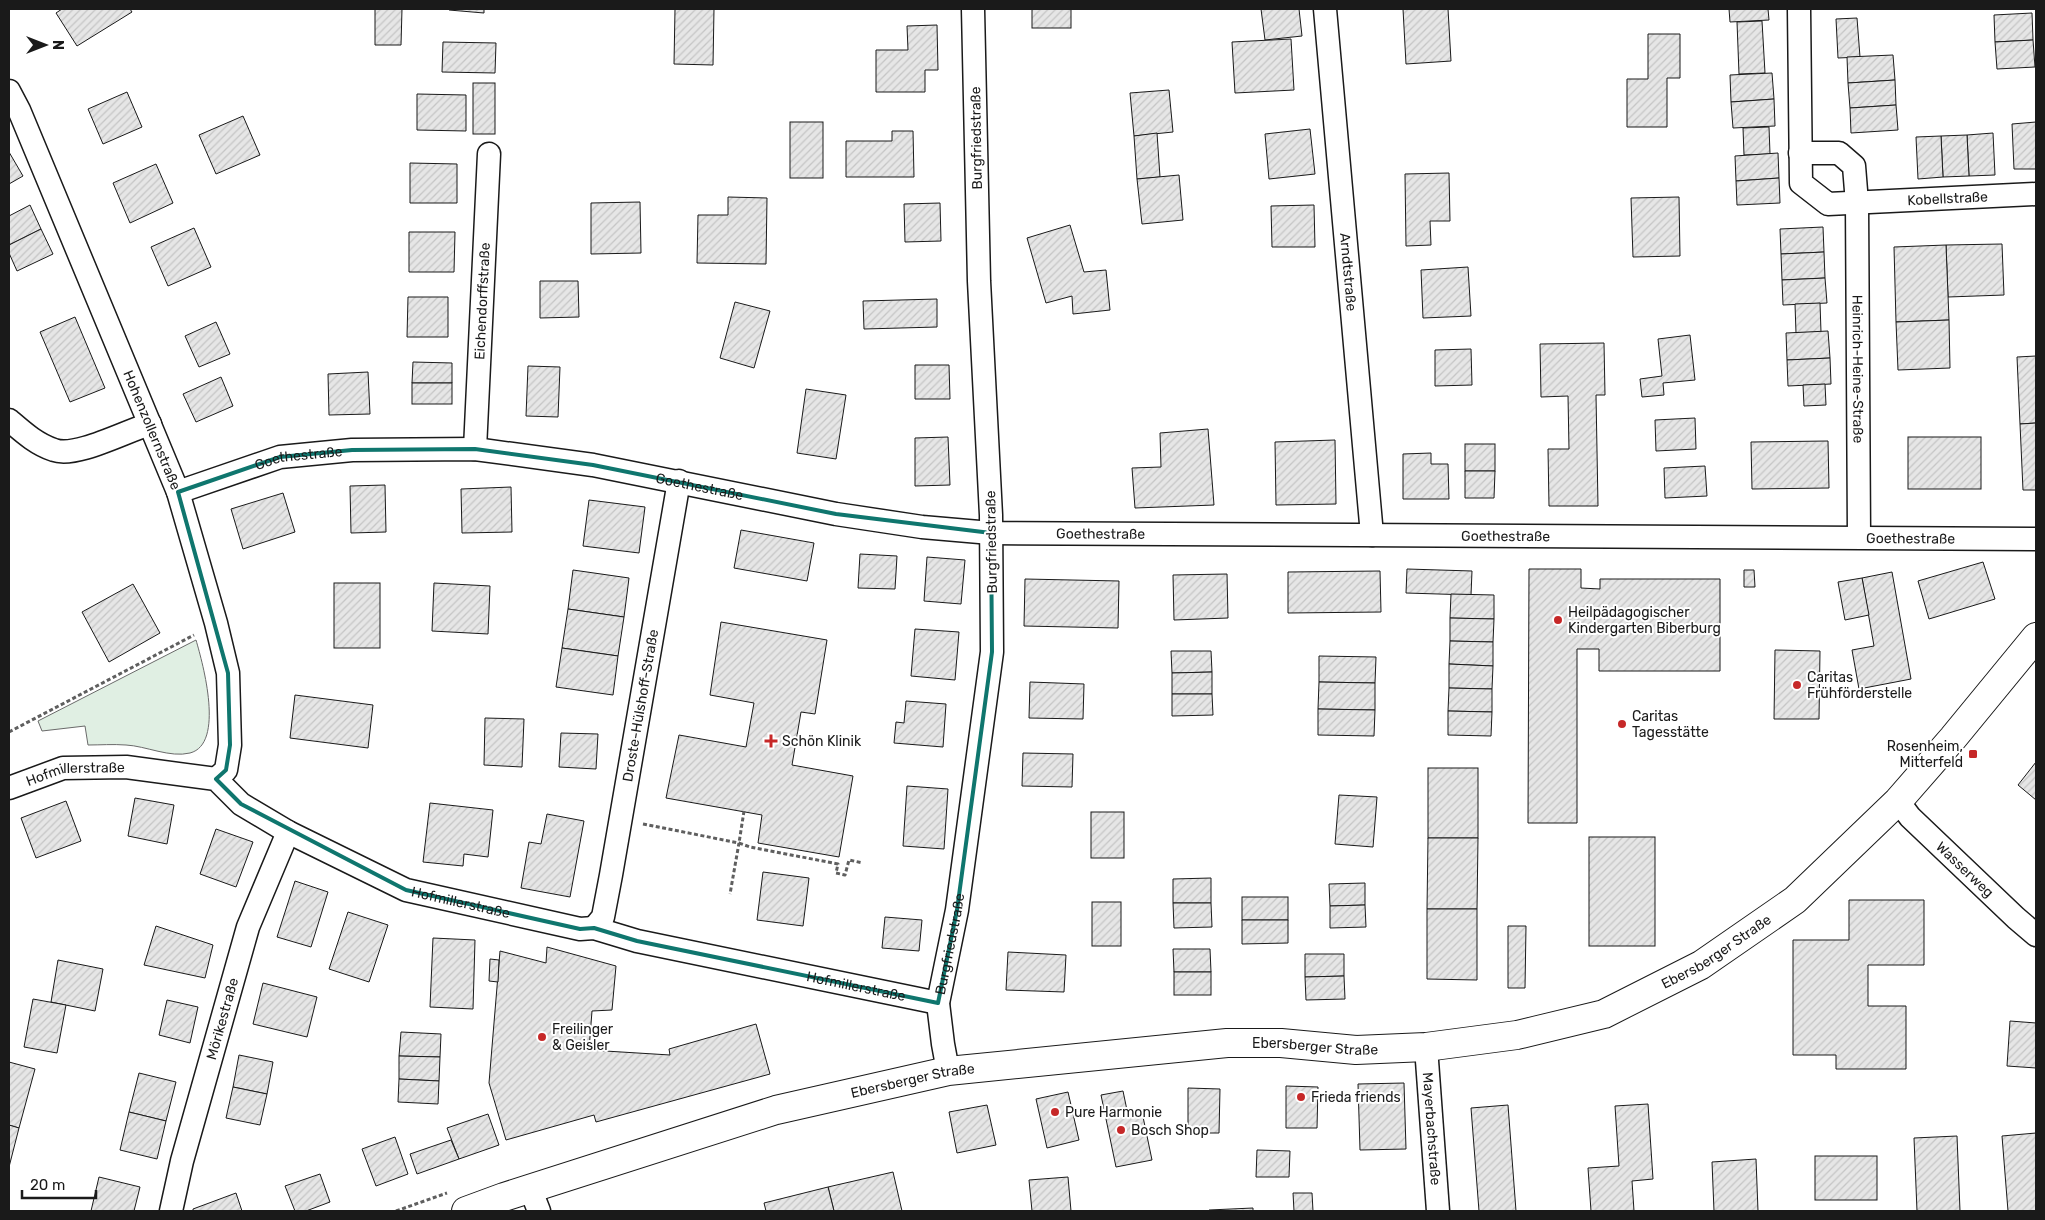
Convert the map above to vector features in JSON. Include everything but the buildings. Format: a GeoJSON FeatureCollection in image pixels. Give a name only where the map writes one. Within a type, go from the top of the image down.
{"type":"FeatureCollection","features":[{"type":"Feature","properties":{"kind":"street","name":"Burgfriedstraße"},"geometry":{"type":"LineString","coordinates":[[948,1072],[938,1003],[957,910],[992,652],[992,533],[979,281],[973,9]]}},
{"type":"Feature","properties":{"kind":"street","name":"Arndtstraße"},"geometry":{"type":"LineString","coordinates":[[1325,9],[1372,535]]}},
{"type":"Feature","properties":{"kind":"street"},"geometry":{"type":"LineString","coordinates":[[1799,9],[1801,183],[1828,204],[1857,203]]}},
{"type":"Feature","properties":{"kind":"street","name":"Hohenzollernstraße"},"geometry":{"type":"LineString","coordinates":[[9,91],[19,110],[178,492],[216,623],[228,673],[230,745],[226,770],[216,779]]}},
{"type":"Feature","properties":{"kind":"street","name":"Heinrich-Heine-Straße"},"geometry":{"type":"LineString","coordinates":[[1800,153],[1839,152],[1854,166],[1857,203],[1859,537]]}},
{"type":"Feature","properties":{"kind":"street","name":"Eichendorffstraße"},"geometry":{"type":"LineString","coordinates":[[475,449],[489,154]]}},
{"type":"Feature","properties":{"kind":"street","name":"Kobellstraße"},"geometry":{"type":"LineString","coordinates":[[1857,203],[2036,194]]}},
{"type":"Feature","properties":{"kind":"street"},"geometry":{"type":"LineString","coordinates":[[9,420],[32,440],[56,451],[80,450],[150,424]]}},
{"type":"Feature","properties":{"kind":"street","name":"Goethestraße"},"geometry":{"type":"LineString","coordinates":[[178,492],[280,458],[352,450],[475,449],[594,465],[836,514],[922,527],[992,533],[2036,539]]}},
{"type":"Feature","properties":{"kind":"street","name":"Droste-Hülshoff-Straße"},"geometry":{"type":"LineString","coordinates":[[594,928],[602,917],[640,717],[679,481]]}},
{"type":"Feature","properties":{"kind":"street","name":"Ebersberger Straße"},"geometry":{"type":"LineString","coordinates":[[466,1211],[535,1200],[776,1110],[948,1072],[1227,1044],[1281,1044],[1356,1050],[1426,1047],[1517,1035],[1604,1014],[1701,966],[1795,900],[1898,801],[1953,738],[2036,637]]}},
{"type":"Feature","properties":{"kind":"street","name":"Hofmillerstraße"},"geometry":{"type":"LineString","coordinates":[[9,788],[63,768],[126,766],[216,779],[241,804],[288,832],[406,890],[580,929],[594,928],[638,941],[938,1003]]}},
{"type":"Feature","properties":{"kind":"street","name":"Wasserweg"},"geometry":{"type":"LineString","coordinates":[[1898,801],[1910,817],[2036,935]]}},
{"type":"Feature","properties":{"kind":"street","name":"Mörikestraße"},"geometry":{"type":"LineString","coordinates":[[171,1211],[182,1161],[248,927],[288,832]]}},
{"type":"Feature","properties":{"kind":"street","name":"Mayerbachstraße"},"geometry":{"type":"LineString","coordinates":[[1426,1047],[1438,1211]]}},
{"type":"Feature","properties":{"kind":"path"},"geometry":{"type":"LineString","coordinates":[[9,732],[216,623]]}},
{"type":"Feature","properties":{"kind":"path"},"geometry":{"type":"LineString","coordinates":[[730,894],[744,811]]}},
{"type":"Feature","properties":{"kind":"path"},"geometry":{"type":"LineString","coordinates":[[620,819],[838,864],[836,873],[845,875],[849,860],[863,862]]}},
{"type":"Feature","properties":{"kind":"highlighted area"},"geometry":{"type":"Polygon","coordinates":[[[475,449],[593,465],[836,514],[991,533],[992,652],[957,910],[938,1003],[637,941],[594,928],[580,929],[406,890],[241,804],[216,779],[226,770],[230,745],[228,673],[178,492],[280,457],[352,450],[475,449]]]}},
{"type":"Feature","properties":{"kind":"green space"},"geometry":{"type":"Polygon","coordinates":[[[196,640],[209,702],[207,735],[201,747],[190,753],[174,754],[126,745],[88,745],[85,726],[42,731],[38,721],[196,640]]]}},
{"type":"Feature","properties":{"kind":"place","name":"Heilpädagogischer Kindergarten Biberburg"},"geometry":{"type":"Point","coordinates":[1558,620]}},
{"type":"Feature","properties":{"kind":"place","name":"Caritas Frühförderstelle"},"geometry":{"type":"Point","coordinates":[1797,685]}},
{"type":"Feature","properties":{"kind":"place","name":"Caritas Tagesstätte"},"geometry":{"type":"Point","coordinates":[1622,724]}},
{"type":"Feature","properties":{"kind":"place","name":"Schön Klinik"},"geometry":{"type":"Point","coordinates":[771,741]}},
{"type":"Feature","properties":{"kind":"place","name":"Rosenheim, Mitterfeld"},"geometry":{"type":"Point","coordinates":[1973,754]}},
{"type":"Feature","properties":{"kind":"place","name":"Freilinger & Geisler"},"geometry":{"type":"Point","coordinates":[542,1037]}},
{"type":"Feature","properties":{"kind":"place","name":"Frieda friends"},"geometry":{"type":"Point","coordinates":[1301,1097]}},
{"type":"Feature","properties":{"kind":"place","name":"Pure Harmonie"},"geometry":{"type":"Point","coordinates":[1055,1112]}},
{"type":"Feature","properties":{"kind":"place","name":"Bosch Shop"},"geometry":{"type":"Point","coordinates":[1121,1130]}}]}
